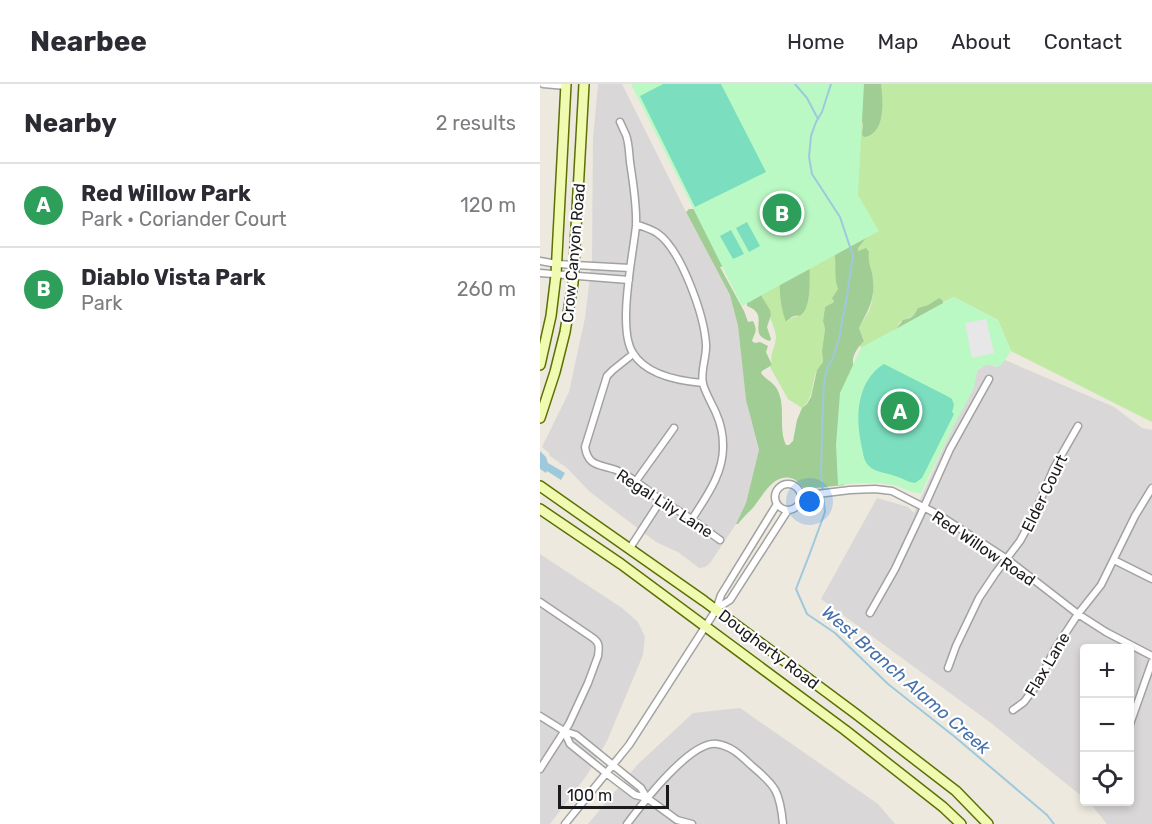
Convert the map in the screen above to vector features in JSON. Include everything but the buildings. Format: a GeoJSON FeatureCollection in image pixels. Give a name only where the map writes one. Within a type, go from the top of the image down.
{"type":"FeatureCollection","features":[{"type":"Feature","properties":{"kind":"main road","name":"Crow Canyon Road"},"geometry":{"type":"LineString","coordinates":[[540,418],[565,332],[573,276],[585,84]]}},
{"type":"Feature","properties":{"kind":"main road","name":"Crow Canyon Road"},"geometry":{"type":"LineString","coordinates":[[540,365],[551,316],[556,275],[566,85]]}},
{"type":"Feature","properties":{"kind":"main road","name":"Dougherty Road"},"geometry":{"type":"LineString","coordinates":[[540,486],[716,610],[856,714],[956,792],[988,824]]}},
{"type":"Feature","properties":{"kind":"main road","name":"Dougherty Road"},"geometry":{"type":"LineString","coordinates":[[540,510],[621,564],[872,751],[961,824]]}},
{"type":"Feature","properties":{"kind":"street"},"geometry":{"type":"LineString","coordinates":[[543,84],[566,85]]}},
{"type":"Feature","properties":{"kind":"street"},"geometry":{"type":"LineString","coordinates":[[620,122],[627,136],[636,224],[626,324],[629,344],[633,354],[646,367],[681,381],[703,383]]}},
{"type":"Feature","properties":{"kind":"street"},"geometry":{"type":"LineString","coordinates":[[636,224],[663,238],[694,292],[704,328],[707,347],[703,383],[717,415],[723,445],[720,467],[712,487],[692,519]]}},
{"type":"Feature","properties":{"kind":"street"},"geometry":{"type":"LineString","coordinates":[[540,261],[630,268]]}},
{"type":"Feature","properties":{"kind":"street"},"geometry":{"type":"LineString","coordinates":[[540,273],[629,280]]}},
{"type":"Feature","properties":{"kind":"street","name":"Regal Lily Lane"},"geometry":{"type":"LineString","coordinates":[[633,354],[607,376],[585,447],[586,455],[590,461],[623,473],[636,481],[720,540]]}},
{"type":"Feature","properties":{"kind":"street"},"geometry":{"type":"LineString","coordinates":[[870,613],[895,569],[950,449],[989,379]]}},
{"type":"Feature","properties":{"kind":"street","name":"Elder Court"},"geometry":{"type":"LineString","coordinates":[[948,668],[979,598],[1020,541],[1054,468],[1078,426]]}},
{"type":"Feature","properties":{"kind":"street"},"geometry":{"type":"LineString","coordinates":[[636,481],[674,428]]}},
{"type":"Feature","properties":{"kind":"street"},"geometry":{"type":"LineString","coordinates":[[565,824],[628,745],[716,610],[721,595],[777,504],[778,489],[784,484],[795,485],[801,496],[797,506],[788,510],[730,600],[716,610]]}},
{"type":"Feature","properties":{"kind":"street","name":"Flax Lane"},"geometry":{"type":"LineString","coordinates":[[1013,710],[1024,702],[1038,683],[1055,649],[1101,585],[1135,516],[1152,488]]}},
{"type":"Feature","properties":{"kind":"street","name":"Red Willow Road"},"geometry":{"type":"LineString","coordinates":[[801,496],[850,490],[892,491],[939,515],[1007,559],[1078,614],[1106,632],[1152,656]]}},
{"type":"Feature","properties":{"kind":"street"},"geometry":{"type":"LineString","coordinates":[[630,548],[661,500]]}},
{"type":"Feature","properties":{"kind":"street"},"geometry":{"type":"LineString","coordinates":[[777,504],[788,510]]}},
{"type":"Feature","properties":{"kind":"street"},"geometry":{"type":"LineString","coordinates":[[1114,560],[1152,579]]}},
{"type":"Feature","properties":{"kind":"street"},"geometry":{"type":"LineString","coordinates":[[540,602],[599,644],[598,656],[588,683],[569,724],[540,769]]}},
{"type":"Feature","properties":{"kind":"street"},"geometry":{"type":"LineString","coordinates":[[1134,713],[1152,662]]}},
{"type":"Feature","properties":{"kind":"street"},"geometry":{"type":"LineString","coordinates":[[540,716],[564,731],[576,735],[614,764],[641,788],[647,798],[676,822],[692,824]]}},
{"type":"Feature","properties":{"kind":"street"},"geometry":{"type":"LineString","coordinates":[[564,731],[570,744],[635,795],[647,798]]}},
{"type":"Feature","properties":{"kind":"street"},"geometry":{"type":"LineString","coordinates":[[627,824],[655,788],[696,750],[710,743],[726,746],[734,751],[770,781],[780,801],[783,824]]}},
{"type":"Feature","properties":{"kind":"shaded area"},"geometry":{"type":"Polygon","coordinates":[[[598,84],[622,84],[730,295],[738,326],[746,400],[759,451],[746,503],[736,524],[705,567],[699,568],[678,552],[656,542],[590,492],[542,447],[569,392],[585,318],[592,261],[593,140],[598,84]]]}},
{"type":"Feature","properties":{"kind":"shaded area"},"geometry":{"type":"Polygon","coordinates":[[[986,319],[994,353],[972,358],[965,323],[986,319]]]}},
{"type":"Feature","properties":{"kind":"shaded area"},"geometry":{"type":"Polygon","coordinates":[[[1005,360],[1114,407],[1142,428],[1152,430],[1152,824],[1107,824],[1092,806],[1134,806],[1134,644],[1080,644],[1080,795],[991,723],[821,599],[877,498],[908,507],[914,513],[973,389],[977,371],[985,365],[998,367],[1005,360]]]}},
{"type":"Feature","properties":{"kind":"shaded area"},"geometry":{"type":"Polygon","coordinates":[[[540,554],[622,608],[638,622],[645,637],[643,655],[607,741],[587,775],[550,824],[540,824],[540,554]]]}},
{"type":"Feature","properties":{"kind":"shaded area"},"geometry":{"type":"Polygon","coordinates":[[[740,708],[878,804],[895,824],[588,824],[638,764],[693,713],[740,708]]]}},
{"type":"Feature","properties":{"kind":"green space"},"geometry":{"type":"Polygon","coordinates":[[[631,84],[864,84],[858,195],[879,231],[742,306],[631,84]]]}},
{"type":"Feature","properties":{"kind":"green space"},"geometry":{"type":"Polygon","coordinates":[[[663,84],[721,84],[766,172],[695,207],[640,96],[663,84]]]}},
{"type":"Feature","properties":{"kind":"green space"},"geometry":{"type":"Polygon","coordinates":[[[741,84],[881,84],[882,115],[876,130],[864,137],[860,118],[846,133],[866,238],[858,251],[866,248],[869,252],[873,277],[873,295],[870,306],[859,328],[864,341],[854,357],[854,367],[882,338],[896,329],[903,320],[914,315],[918,308],[939,298],[944,304],[844,485],[805,489],[792,479],[778,480],[772,483],[738,524],[736,524],[746,503],[759,450],[746,400],[738,326],[730,295],[686,212],[689,209],[695,209],[741,84]],[[834,250],[720,267],[748,322],[753,321],[755,324],[756,331],[752,341],[768,346],[766,352],[772,365],[761,373],[778,391],[782,404],[782,432],[786,445],[793,441],[797,420],[802,408],[811,397],[817,370],[823,362],[825,307],[834,302],[832,298],[838,289],[834,250]]]}},
{"type":"Feature","properties":{"kind":"green space"},"geometry":{"type":"Polygon","coordinates":[[[881,84],[1152,84],[1152,422],[1011,351],[998,320],[954,297],[943,302],[939,298],[918,308],[914,315],[900,322],[896,329],[861,348],[860,344],[864,340],[859,328],[871,305],[872,278],[868,258],[858,252],[839,163],[860,118],[863,124],[862,129],[881,118],[881,84]]]}},
{"type":"Feature","properties":{"kind":"green space"},"geometry":{"type":"Polygon","coordinates":[[[747,222],[760,246],[749,252],[736,228],[747,222]]]}},
{"type":"Feature","properties":{"kind":"green space"},"geometry":{"type":"Polygon","coordinates":[[[731,230],[744,254],[733,259],[720,236],[731,230]]]}},
{"type":"Feature","properties":{"kind":"green space"},"geometry":{"type":"Polygon","coordinates":[[[834,250],[838,289],[832,298],[834,302],[825,307],[823,362],[815,375],[809,400],[802,408],[788,399],[770,367],[776,336],[771,314],[762,297],[762,290],[785,251],[780,295],[787,322],[799,315],[806,306],[810,263],[834,250]]]}},
{"type":"Feature","properties":{"kind":"green space"},"geometry":{"type":"Polygon","coordinates":[[[810,263],[809,296],[806,308],[803,313],[793,316],[786,322],[781,302],[780,281],[810,263]]]}},
{"type":"Feature","properties":{"kind":"green space"},"geometry":{"type":"Polygon","coordinates":[[[762,290],[762,297],[771,315],[767,327],[770,341],[759,334],[758,314],[747,306],[747,300],[762,290]]]}},
{"type":"Feature","properties":{"kind":"green space"},"geometry":{"type":"Polygon","coordinates":[[[954,297],[998,320],[1011,351],[998,367],[987,365],[977,371],[974,388],[921,493],[886,484],[838,485],[836,445],[840,393],[861,348],[954,297]]]}},
{"type":"Feature","properties":{"kind":"green space"},"geometry":{"type":"Polygon","coordinates":[[[884,364],[947,396],[952,399],[954,405],[952,412],[954,414],[922,478],[915,483],[874,470],[864,457],[859,425],[860,402],[868,380],[884,364]]]}},
{"type":"Feature","properties":{"kind":"water"},"geometry":{"type":"Polygon","coordinates":[[[540,451],[548,463],[565,473],[561,480],[540,469],[540,451]]]}},
{"type":"Feature","properties":{"kind":"waterway"},"geometry":{"type":"LineString","coordinates":[[795,84],[807,98],[818,119]]}},
{"type":"Feature","properties":{"kind":"waterway","name":"West Branch Alamo Creek"},"geometry":{"type":"LineString","coordinates":[[831,84],[811,136],[809,157],[812,174],[840,217],[853,256],[839,340],[828,366],[824,383],[821,473],[825,512],[796,589],[807,614],[835,633],[888,684],[955,737],[1047,815],[1054,824]]}},
{"type":"Feature","properties":{"kind":"place","name":"Diablo Vista Park"},"geometry":{"type":"Point","coordinates":[782,213]}},
{"type":"Feature","properties":{"kind":"place","name":"Red Willow Park"},"geometry":{"type":"Point","coordinates":[900,411]}}]}
